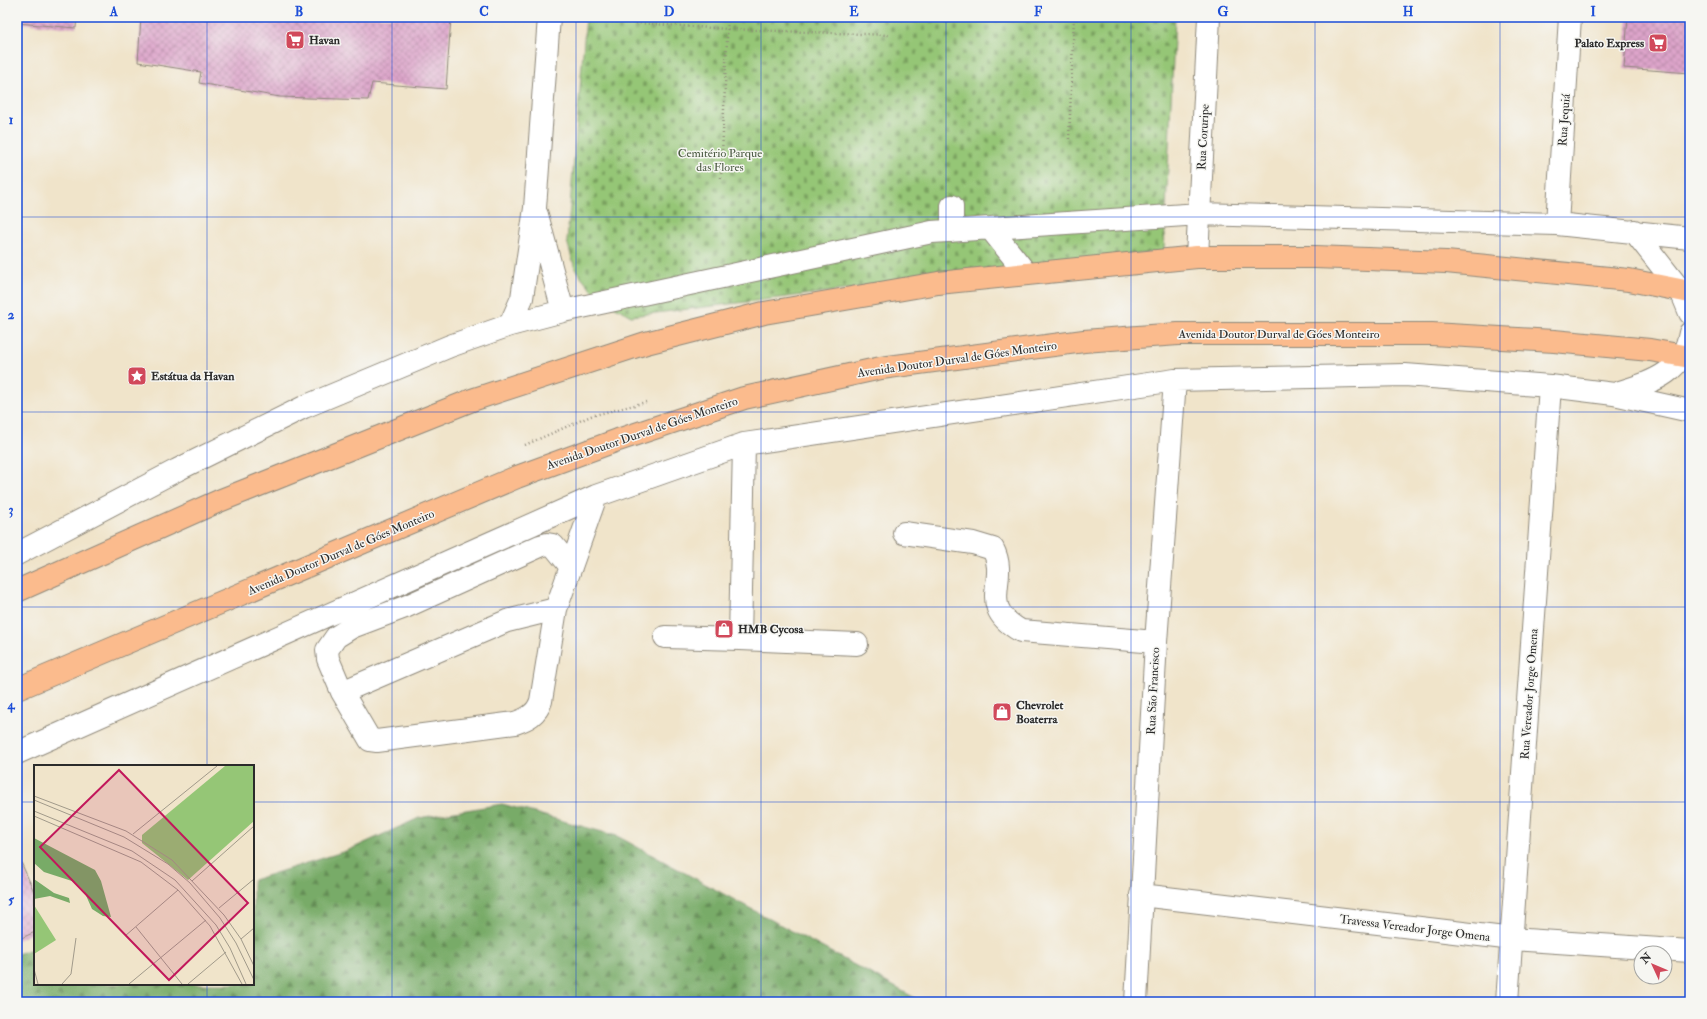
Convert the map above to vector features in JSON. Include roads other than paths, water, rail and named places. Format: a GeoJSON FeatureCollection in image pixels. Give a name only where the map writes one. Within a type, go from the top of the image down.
{"type":"FeatureCollection","features":[{"type":"Feature","properties":{"kind":"highway"},"geometry":{"type":"LineString","coordinates":[[17,591],[219,501],[472,400],[646,343],[764,314],[938,283],[1197,257],[1315,257],[1446,262],[1629,280],[1685,291]]}},
{"type":"Feature","properties":{"kind":"highway","name":"Avenida Doutor Durval de Góes Monteiro"},"geometry":{"type":"LineString","coordinates":[[17,689],[517,477],[618,440],[744,398],[881,368],[1084,341],[1178,334],[1432,334],[1561,342],[1650,350],[1687,357]]}},
{"type":"Feature","properties":{"kind":"street"},"geometry":{"type":"LineString","coordinates":[[510,325],[522,298],[535,208],[549,17]]}},
{"type":"Feature","properties":{"kind":"street","name":"Rua Coruripe"},"geometry":{"type":"LineString","coordinates":[[1197,257],[1209,17]]}},
{"type":"Feature","properties":{"kind":"street","name":"Rua Jequiá"},"geometry":{"type":"LineString","coordinates":[[1557,224],[1570,17]]}},
{"type":"Feature","properties":{"kind":"street"},"geometry":{"type":"LineString","coordinates":[[952,206],[952,231]]}},
{"type":"Feature","properties":{"kind":"street"},"geometry":{"type":"LineString","coordinates":[[535,208],[563,312]]}},
{"type":"Feature","properties":{"kind":"street"},"geometry":{"type":"LineString","coordinates":[[17,554],[177,470],[304,407],[450,346],[510,325],[563,312],[932,232],[1200,214],[1557,224],[1690,238]]}},
{"type":"Feature","properties":{"kind":"street"},"geometry":{"type":"LineString","coordinates":[[990,228],[1026,273]]}},
{"type":"Feature","properties":{"kind":"street"},"geometry":{"type":"LineString","coordinates":[[1634,231],[1685,291],[1690,313]]}},
{"type":"Feature","properties":{"kind":"street"},"geometry":{"type":"LineString","coordinates":[[1614,394],[1654,380],[1687,357],[1690,333]]}},
{"type":"Feature","properties":{"kind":"street"},"geometry":{"type":"LineString","coordinates":[[17,753],[596,496],[744,444],[1175,380],[1405,375],[1550,386],[1614,394],[1690,411]]}},
{"type":"Feature","properties":{"kind":"street","name":"Rua São Francisco"},"geometry":{"type":"LineString","coordinates":[[1136,1002],[1156,642],[1175,380]]}},
{"type":"Feature","properties":{"kind":"street","name":"Rua Vereador Jorge Omena"},"geometry":{"type":"LineString","coordinates":[[1507,1002],[1550,386]]}},
{"type":"Feature","properties":{"kind":"street"},"geometry":{"type":"LineString","coordinates":[[740,639],[744,444]]}},
{"type":"Feature","properties":{"kind":"street"},"geometry":{"type":"LineString","coordinates":[[571,567],[557,548],[553,545],[547,544],[405,607],[343,631],[330,643],[327,650],[328,659],[342,692],[365,734],[370,740],[377,741],[515,723],[526,720],[535,712],[541,701],[556,609],[571,567],[596,496]]}},
{"type":"Feature","properties":{"kind":"street"},"geometry":{"type":"LineString","coordinates":[[904,533],[973,543],[993,549],[998,561],[996,601],[999,611],[1003,618],[1021,630],[1156,642]]}},
{"type":"Feature","properties":{"kind":"street"},"geometry":{"type":"LineString","coordinates":[[342,692],[507,621],[556,609]]}},
{"type":"Feature","properties":{"kind":"street"},"geometry":{"type":"LineString","coordinates":[[665,637],[857,644]]}},
{"type":"Feature","properties":{"kind":"street","name":"Travessa Vereador Jorge Omena"},"geometry":{"type":"LineString","coordinates":[[1141,895],[1512,939],[1690,951]]}},
{"type":"Feature","properties":{"kind":"place","name":"Havan"},"geometry":{"type":"Point","coordinates":[295,40]}},
{"type":"Feature","properties":{"kind":"place","name":"Palato Express"},"geometry":{"type":"Point","coordinates":[1658,43]}},
{"type":"Feature","properties":{"kind":"place","name":"Estátua da Havan"},"geometry":{"type":"Point","coordinates":[137,376]}},
{"type":"Feature","properties":{"kind":"place","name":"HMB Cycosa"},"geometry":{"type":"Point","coordinates":[724,629]}},
{"type":"Feature","properties":{"kind":"place","name":"Chevrolet Boaterra"},"geometry":{"type":"Point","coordinates":[1002,712]}},
{"type":"Feature","properties":{"kind":"park label","name":"Cemitério Parque das Flores"},"geometry":{"type":"Point","coordinates":[720,160]}}]}
